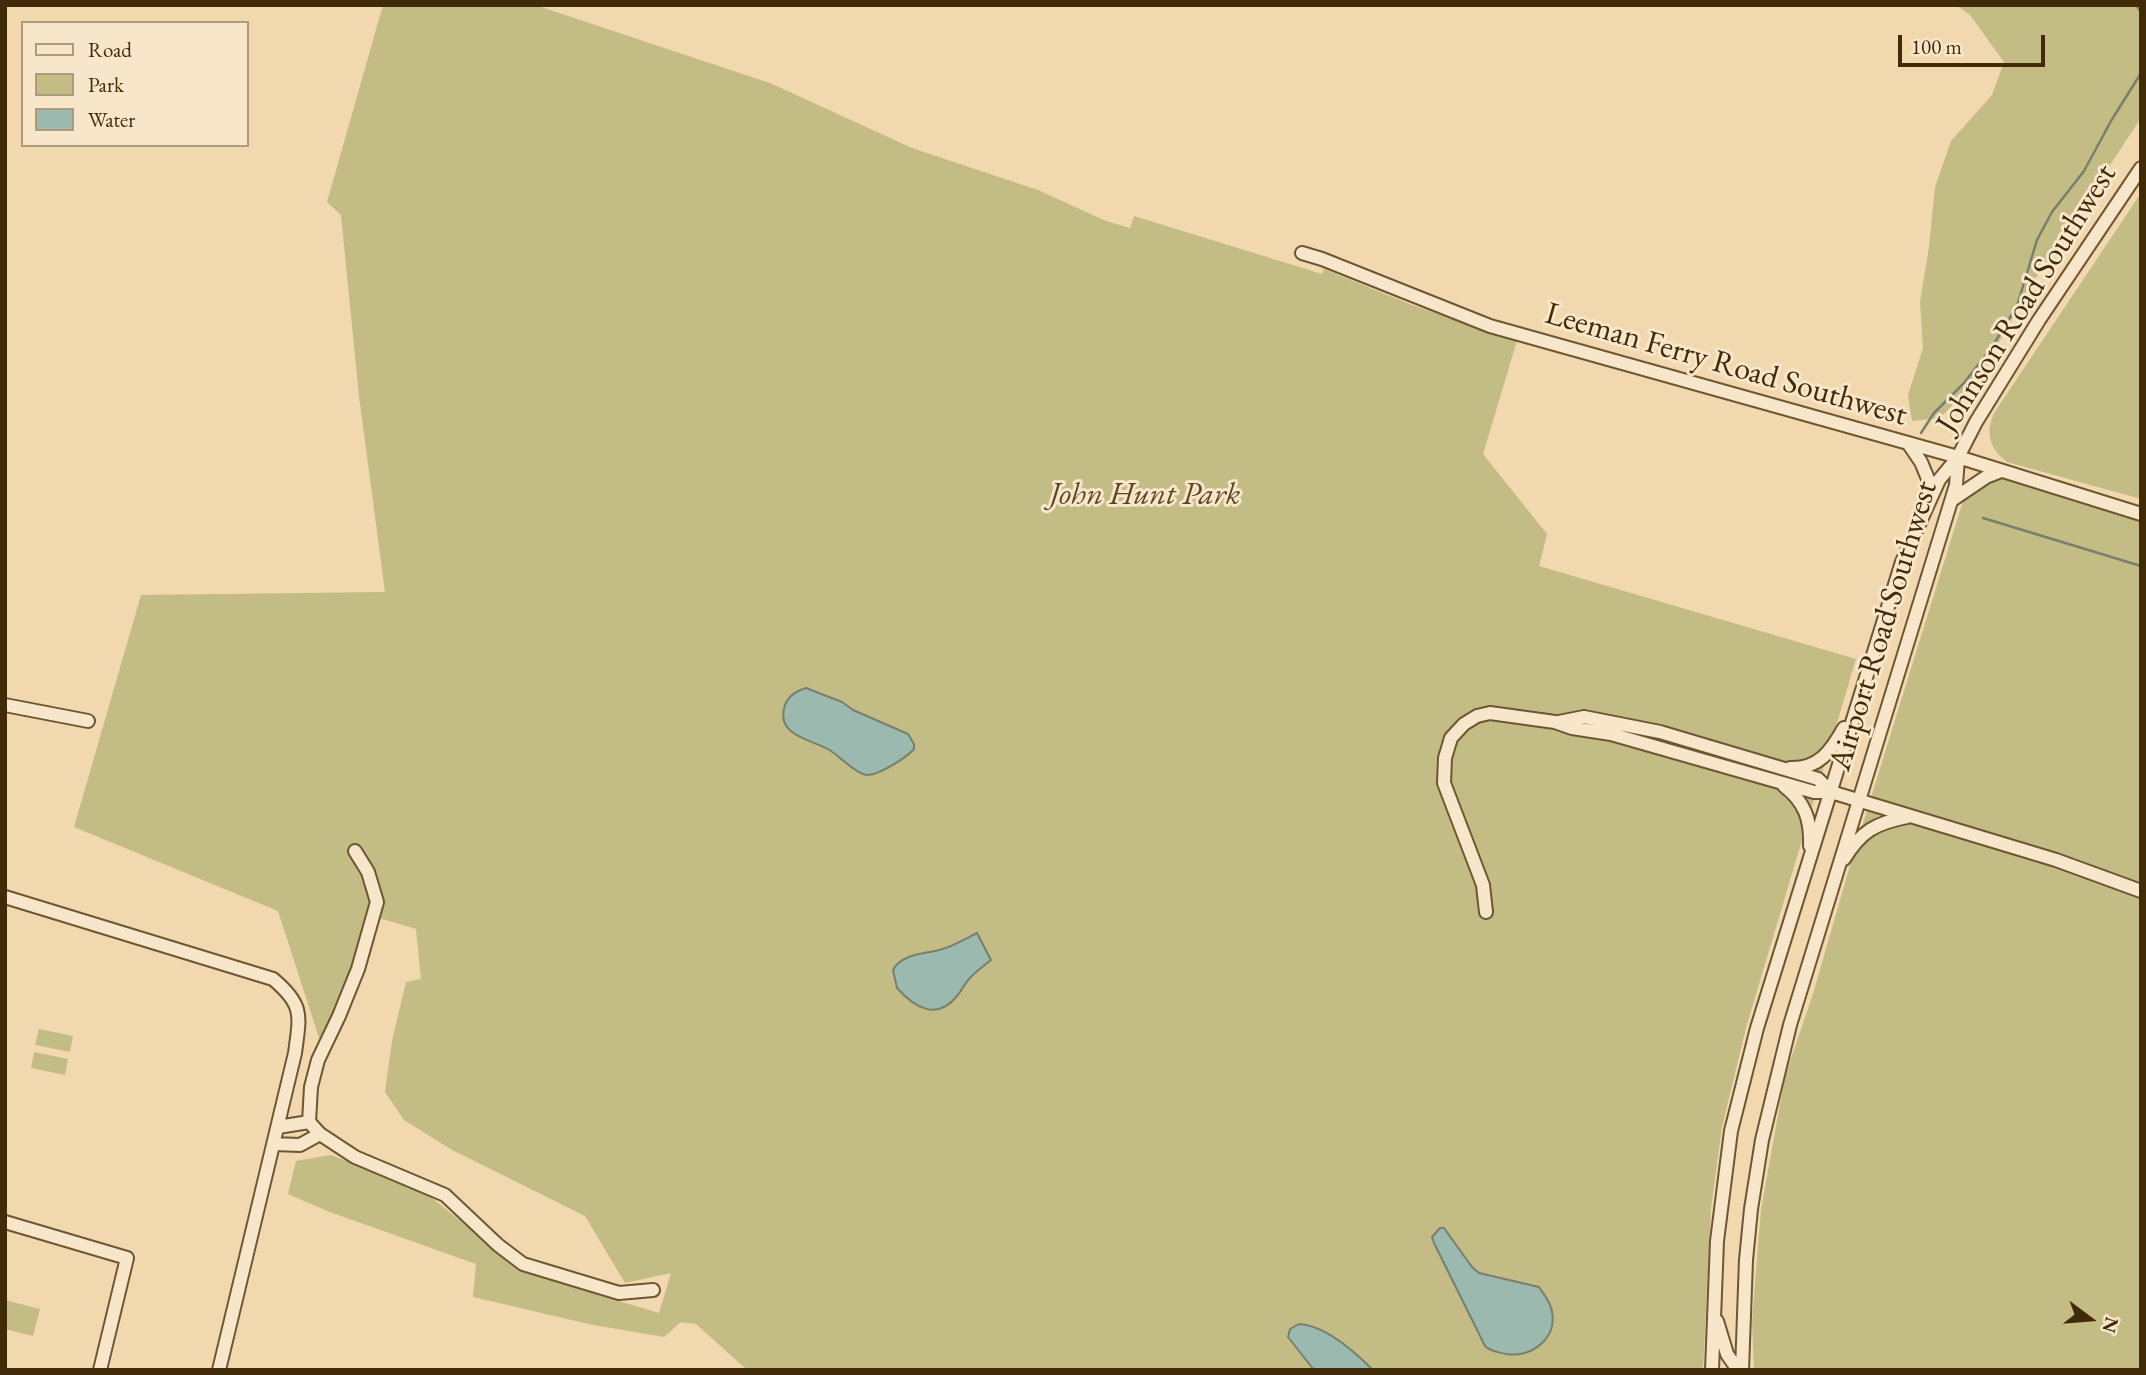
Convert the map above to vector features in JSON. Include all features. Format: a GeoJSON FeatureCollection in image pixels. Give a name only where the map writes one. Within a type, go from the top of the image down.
{"type":"FeatureCollection","features":[{"type":"Feature","properties":{"kind":"street","name":"Johnson Road Southwest"},"geometry":{"type":"LineString","coordinates":[[1958,457],[1976,422],[2039,320],[2141,168]]}},
{"type":"Feature","properties":{"kind":"street","name":"Leeman Ferry Road Southwest"},"geometry":{"type":"LineString","coordinates":[[1302,253],[1490,326],[1958,457],[2141,514]]}},
{"type":"Feature","properties":{"kind":"street"},"geometry":{"type":"LineString","coordinates":[[1908,443],[1921,462],[1933,491]]}},
{"type":"Feature","properties":{"kind":"street","name":"Airport Road Southwest"},"geometry":{"type":"LineString","coordinates":[[1712,1370],[1717,1241],[1731,1131],[1757,1028],[1831,792],[1854,709],[1902,562],[1933,491],[1958,457]]}},
{"type":"Feature","properties":{"kind":"street","name":"Airport Road Southwest"},"geometry":{"type":"LineString","coordinates":[[1740,1370],[1746,1259],[1762,1140],[1790,1025],[1952,500],[1958,457]]}},
{"type":"Feature","properties":{"kind":"street"},"geometry":{"type":"LineString","coordinates":[[1952,500],[1986,477],[2001,471]]}},
{"type":"Feature","properties":{"kind":"street"},"geometry":{"type":"LineString","coordinates":[[5,705],[88,722]]}},
{"type":"Feature","properties":{"kind":"street"},"geometry":{"type":"LineString","coordinates":[[1782,768],[1797,769],[1822,759],[1832,749],[1854,709]]}},
{"type":"Feature","properties":{"kind":"street"},"geometry":{"type":"LineString","coordinates":[[1486,912],[1483,885],[1444,783],[1445,758],[1451,738],[1464,724],[1477,716],[1490,713],[1555,722],[1572,728],[1611,734],[1814,792],[1831,792],[2056,860],[2141,891]]}},
{"type":"Feature","properties":{"kind":"street"},"geometry":{"type":"LineString","coordinates":[[1555,722],[1584,717],[1660,732],[1818,779],[1831,792]]}},
{"type":"Feature","properties":{"kind":"street"},"geometry":{"type":"LineString","coordinates":[[1778,782],[1792,793],[1805,810],[1810,824],[1808,864]]}},
{"type":"Feature","properties":{"kind":"street"},"geometry":{"type":"LineString","coordinates":[[1836,871],[1860,836],[1876,825],[1910,817]]}},
{"type":"Feature","properties":{"kind":"street"},"geometry":{"type":"LineString","coordinates":[[355,851],[368,872],[377,902],[358,969],[317,1060],[311,1087],[309,1122],[320,1134],[355,1157],[444,1195],[498,1245],[523,1264],[619,1293],[653,1290]]}},
{"type":"Feature","properties":{"kind":"street"},"geometry":{"type":"LineString","coordinates":[[5,897],[273,979],[292,995],[300,1019],[295,1053],[219,1370]]}},
{"type":"Feature","properties":{"kind":"street"},"geometry":{"type":"LineString","coordinates":[[278,1126],[309,1122]]}},
{"type":"Feature","properties":{"kind":"street"},"geometry":{"type":"LineString","coordinates":[[274,1144],[300,1146],[320,1134]]}},
{"type":"Feature","properties":{"kind":"street"},"geometry":{"type":"LineString","coordinates":[[5,1222],[127,1258],[100,1370]]}},
{"type":"Feature","properties":{"kind":"street"},"geometry":{"type":"LineString","coordinates":[[1714,1304],[1721,1340],[1727,1354],[1740,1370]]}},
{"type":"Feature","properties":{"kind":"green space","name":"John Hunt Park"},"geometry":{"type":"Polygon","coordinates":[[[383,5],[535,5],[770,83],[912,148],[1038,190],[1106,221],[1130,228],[1134,216],[1322,274],[1324,269],[1412,305],[1517,341],[1483,454],[1547,534],[1539,566],[1856,659],[1746,1028],[1722,1127],[1711,1209],[1703,1370],[747,1370],[696,1324],[681,1322],[664,1337],[593,1325],[473,1297],[476,1264],[327,1211],[288,1194],[296,1161],[331,1155],[427,1194],[493,1247],[529,1267],[585,1291],[659,1313],[671,1273],[625,1283],[585,1216],[452,1150],[404,1120],[385,1092],[392,1041],[406,982],[421,979],[416,929],[372,916],[320,1041],[278,911],[74,827],[141,595],[385,592],[359,396],[341,215],[327,202],[383,5]]]}},
{"type":"Feature","properties":{"kind":"green space"},"geometry":{"type":"Polygon","coordinates":[[[1956,5],[2141,5],[2141,118],[2029,288],[1980,377],[1940,418],[1912,421],[1908,395],[1923,348],[1920,302],[1935,187],[1951,141],[1992,95],[2004,62],[1970,15],[1956,5]]]}},
{"type":"Feature","properties":{"kind":"green space"},"geometry":{"type":"Polygon","coordinates":[[[2141,193],[2141,499],[2007,462],[1993,446],[1990,428],[1994,413],[2141,193]]]}},
{"type":"Feature","properties":{"kind":"green space"},"geometry":{"type":"Polygon","coordinates":[[[1996,479],[2005,479],[2141,517],[2141,1370],[1754,1370],[1752,1321],[1761,1210],[1785,1076],[1813,994],[1963,501],[1978,487],[1996,479]]]}},
{"type":"Feature","properties":{"kind":"green space"},"geometry":{"type":"Polygon","coordinates":[[[39,1029],[73,1036],[70,1052],[35,1045],[39,1029]]]}},
{"type":"Feature","properties":{"kind":"green space"},"geometry":{"type":"Polygon","coordinates":[[[34,1052],[68,1059],[65,1075],[31,1068],[34,1052]]]}},
{"type":"Feature","properties":{"kind":"green space"},"geometry":{"type":"Polygon","coordinates":[[[5,1300],[40,1309],[33,1336],[5,1329],[5,1300]]]}},
{"type":"Feature","properties":{"kind":"water"},"geometry":{"type":"Polygon","coordinates":[[[806,688],[908,734],[914,749],[878,772],[867,775],[859,772],[831,751],[799,736],[786,726],[783,718],[787,701],[806,688]]]}},
{"type":"Feature","properties":{"kind":"water"},"geometry":{"type":"Polygon","coordinates":[[[977,933],[991,960],[972,975],[949,1004],[934,1010],[926,1009],[911,1001],[897,988],[893,970],[901,961],[949,947],[977,933]]]}},
{"type":"Feature","properties":{"kind":"water"},"geometry":{"type":"Polygon","coordinates":[[[1440,1228],[1444,1228],[1479,1273],[1539,1287],[1552,1312],[1550,1331],[1540,1345],[1533,1350],[1515,1354],[1495,1352],[1485,1346],[1434,1243],[1432,1237],[1440,1228]]]}},
{"type":"Feature","properties":{"kind":"water"},"geometry":{"type":"Polygon","coordinates":[[[1299,1324],[1319,1329],[1329,1335],[1349,1348],[1373,1370],[1314,1370],[1288,1337],[1290,1329],[1299,1324]]]}},
{"type":"Feature","properties":{"kind":"waterway"},"geometry":{"type":"LineString","coordinates":[[2136,5],[2141,12]]}},
{"type":"Feature","properties":{"kind":"waterway"},"geometry":{"type":"LineString","coordinates":[[1921,433],[1934,413],[1964,383],[1992,347],[2017,306],[2037,240],[2052,212],[2084,171],[2141,73]]}},
{"type":"Feature","properties":{"kind":"waterway"},"geometry":{"type":"LineString","coordinates":[[1983,518],[2141,566]]}}]}
